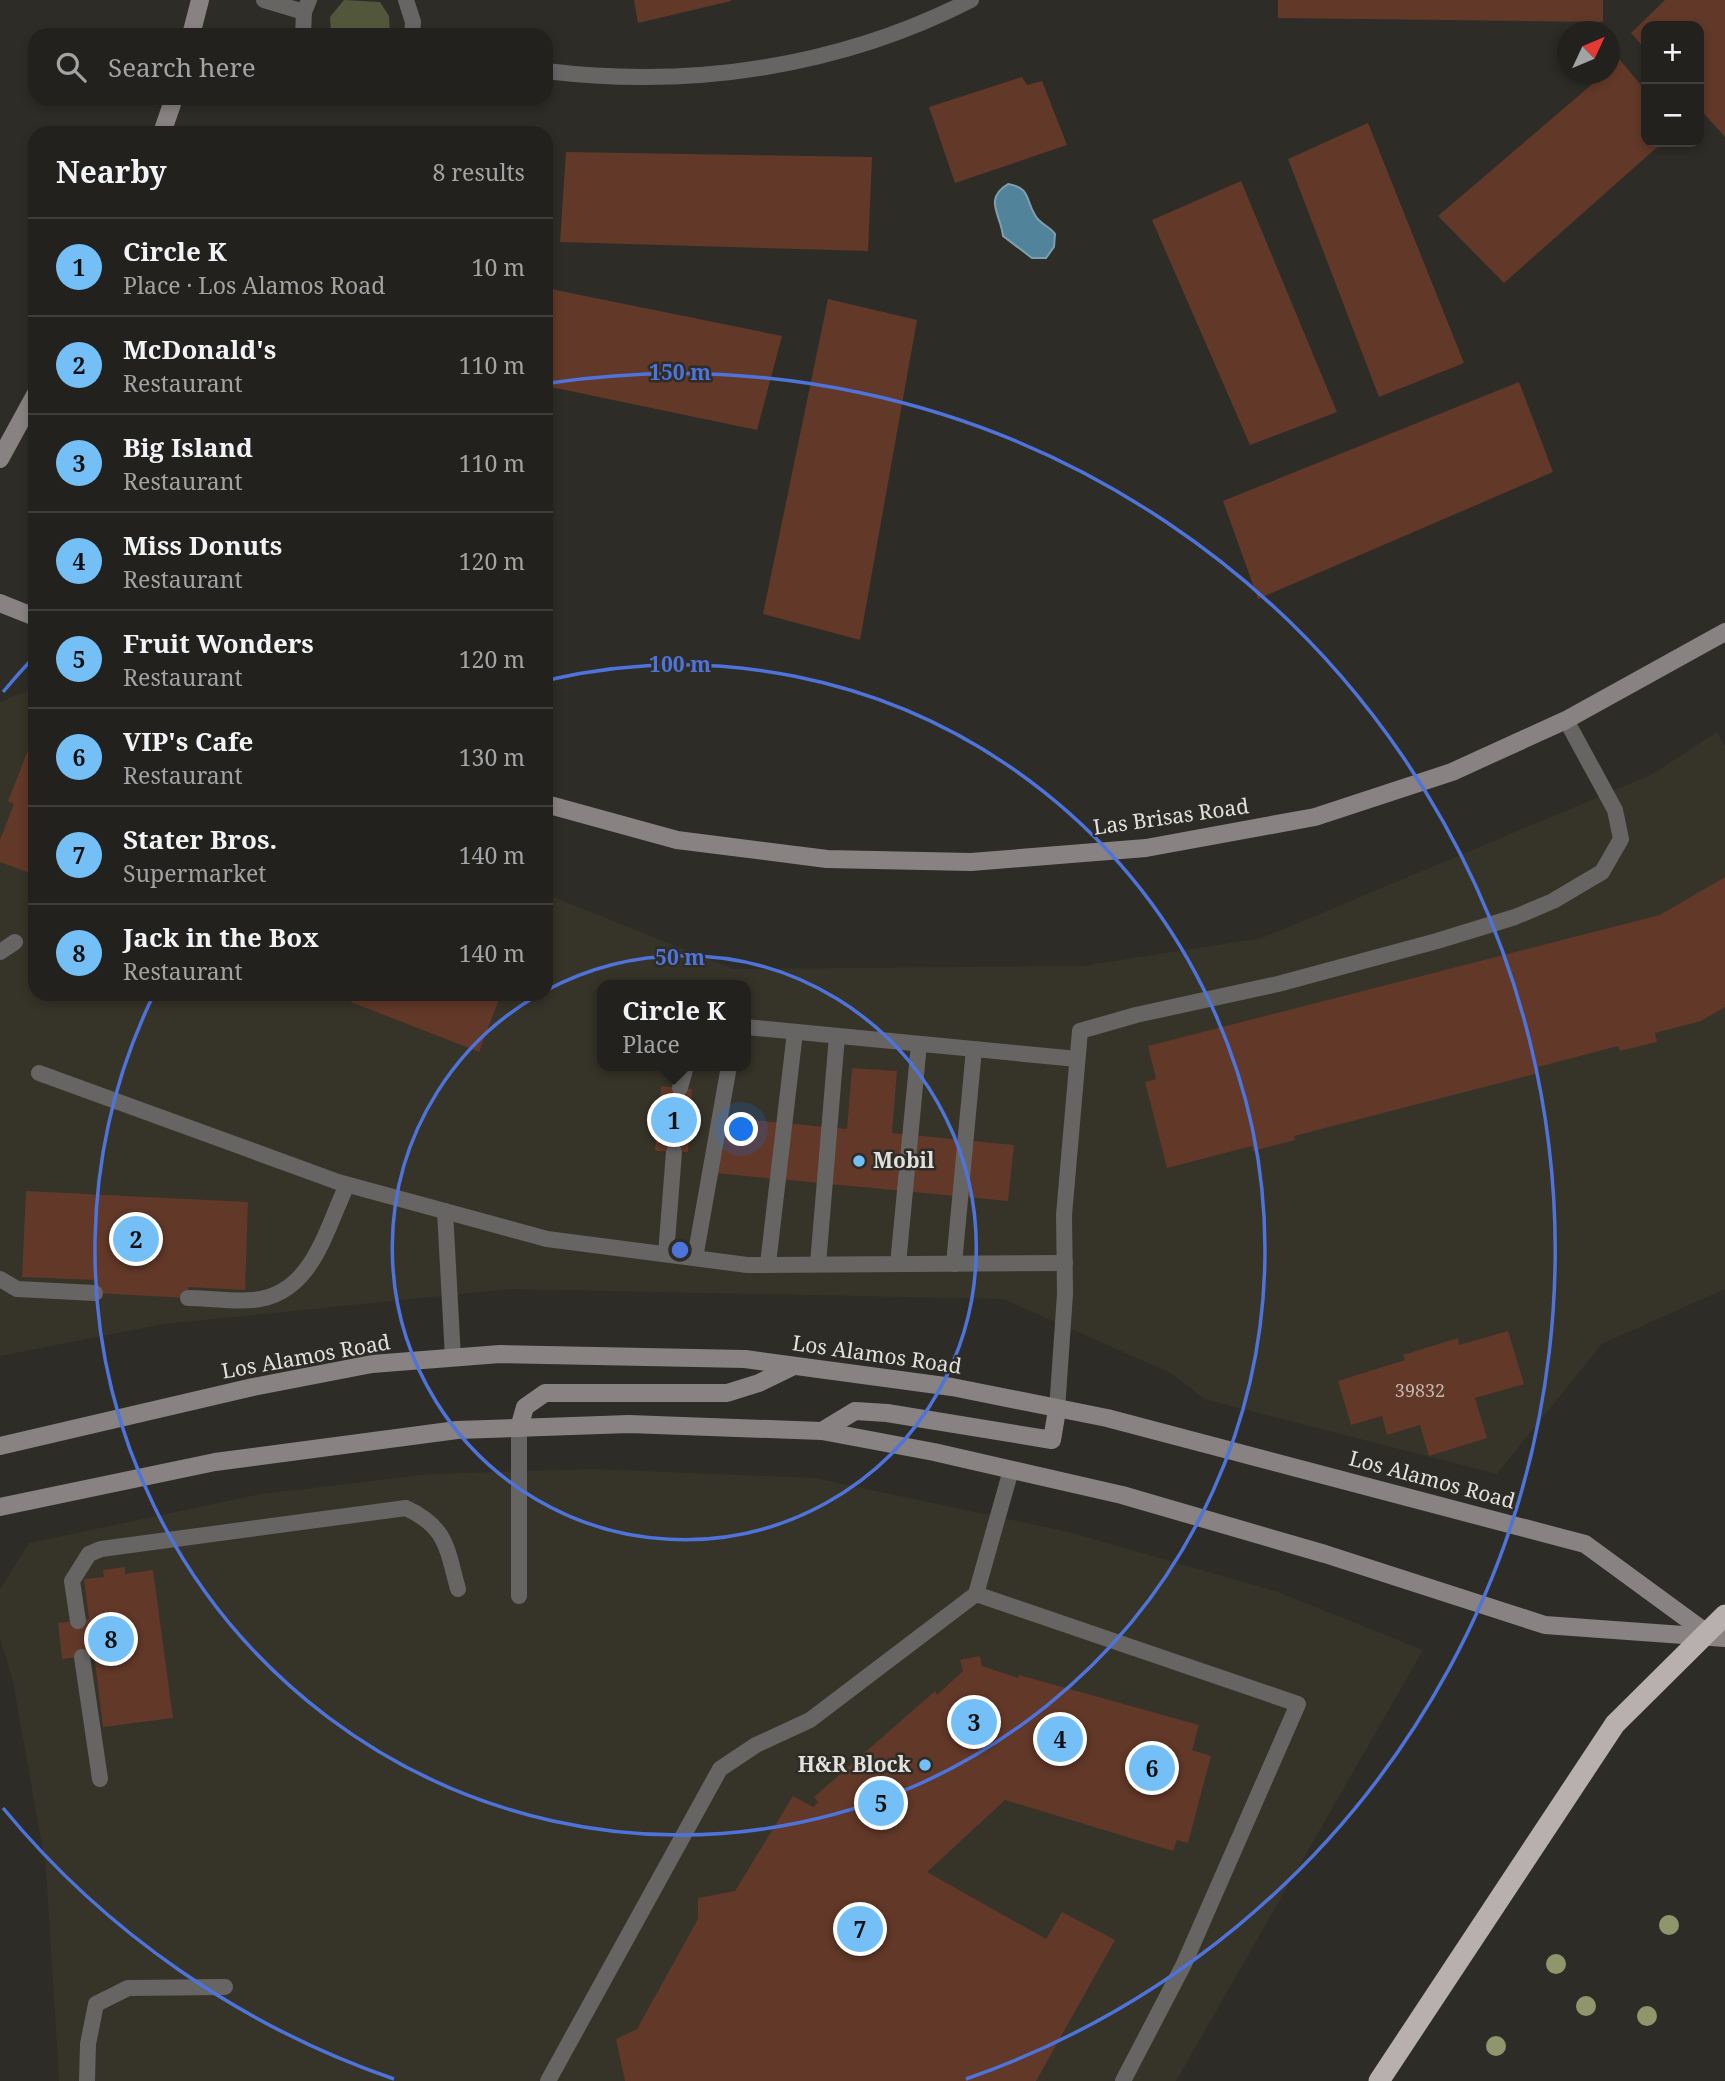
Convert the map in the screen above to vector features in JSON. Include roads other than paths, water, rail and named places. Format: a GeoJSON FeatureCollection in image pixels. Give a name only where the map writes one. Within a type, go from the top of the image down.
{"type":"FeatureCollection","features":[{"type":"Feature","properties":{"kind":"highway"},"geometry":{"type":"LineString","coordinates":[[1379,2081],[1615,1724],[1717,1636],[1725,1615]]}},
{"type":"Feature","properties":{"kind":"main road"},"geometry":{"type":"LineString","coordinates":[[193,28],[200,0]]}},
{"type":"Feature","properties":{"kind":"main road"},"geometry":{"type":"LineString","coordinates":[[164,126],[172,105]]}},
{"type":"Feature","properties":{"kind":"main road"},"geometry":{"type":"LineString","coordinates":[[0,459],[28,408]]}},
{"type":"Feature","properties":{"kind":"main road"},"geometry":{"type":"LineString","coordinates":[[0,603],[28,614]]}},
{"type":"Feature","properties":{"kind":"main road","name":"Las Brisas Road"},"geometry":{"type":"LineString","coordinates":[[553,806],[677,841],[827,859],[971,862],[1146,848],[1315,817],[1452,772],[1566,720],[1725,632]]}},
{"type":"Feature","properties":{"kind":"main road","name":"Los Alamos Road"},"geometry":{"type":"LineString","coordinates":[[0,1446],[372,1364],[500,1354],[731,1359],[952,1387],[1107,1418],[1585,1544],[1717,1636]]}},
{"type":"Feature","properties":{"kind":"main road"},"geometry":{"type":"LineString","coordinates":[[519,1428],[525,1407],[545,1393],[727,1393],[759,1383],[794,1366]]}},
{"type":"Feature","properties":{"kind":"main road"},"geometry":{"type":"LineString","coordinates":[[822,1431],[855,1411],[1052,1440],[1057,1410]]}},
{"type":"Feature","properties":{"kind":"main road"},"geometry":{"type":"LineString","coordinates":[[0,1507],[215,1462],[457,1430],[629,1424],[822,1431],[1122,1495],[1312,1550],[1545,1625],[1717,1636]]}},
{"type":"Feature","properties":{"kind":"lane"},"geometry":{"type":"LineString","coordinates":[[264,0],[306,6],[304,28]]}},
{"type":"Feature","properties":{"kind":"lane"},"geometry":{"type":"LineString","coordinates":[[406,0],[413,28]]}},
{"type":"Feature","properties":{"kind":"lane"},"geometry":{"type":"LineString","coordinates":[[553,71],[684,78],[772,67],[818,58],[867,43],[940,16],[971,0]]}},
{"type":"Feature","properties":{"kind":"lane"},"geometry":{"type":"LineString","coordinates":[[1057,1410],[1065,1263],[1064,1215],[1080,1031],[1136,1015],[1278,984],[1437,941],[1553,901],[1602,872],[1621,839],[1615,810],[1566,720]]}},
{"type":"Feature","properties":{"kind":"lane"},"geometry":{"type":"LineString","coordinates":[[0,952],[15,942]]}},
{"type":"Feature","properties":{"kind":"lane"},"geometry":{"type":"LineString","coordinates":[[751,1028],[1077,1059]]}},
{"type":"Feature","properties":{"kind":"lane"},"geometry":{"type":"LineString","coordinates":[[768,1264],[795,1032]]}},
{"type":"Feature","properties":{"kind":"lane"},"geometry":{"type":"LineString","coordinates":[[818,1264],[837,1036]]}},
{"type":"Feature","properties":{"kind":"lane"},"geometry":{"type":"LineString","coordinates":[[898,1264],[919,1044]]}},
{"type":"Feature","properties":{"kind":"lane"},"geometry":{"type":"LineString","coordinates":[[954,1264],[974,1049]]}},
{"type":"Feature","properties":{"kind":"lane"},"geometry":{"type":"LineString","coordinates":[[680,1088],[685,1071]]}},
{"type":"Feature","properties":{"kind":"lane"},"geometry":{"type":"LineString","coordinates":[[695,1258],[728,1071]]}},
{"type":"Feature","properties":{"kind":"lane"},"geometry":{"type":"LineString","coordinates":[[39,1073],[346,1185],[547,1239],[695,1258],[768,1264],[1065,1263]]}},
{"type":"Feature","properties":{"kind":"lane"},"geometry":{"type":"LineString","coordinates":[[666,1254],[674,1152]]}},
{"type":"Feature","properties":{"kind":"lane"},"geometry":{"type":"LineString","coordinates":[[188,1298],[252,1300],[274,1296],[292,1288],[307,1272],[346,1185]]}},
{"type":"Feature","properties":{"kind":"lane"},"geometry":{"type":"LineString","coordinates":[[445,1211],[453,1358]]}},
{"type":"Feature","properties":{"kind":"lane"},"geometry":{"type":"LineString","coordinates":[[0,1279],[17,1289],[95,1293]]}},
{"type":"Feature","properties":{"kind":"lane"},"geometry":{"type":"LineString","coordinates":[[519,1428],[519,1596]]}},
{"type":"Feature","properties":{"kind":"lane"},"geometry":{"type":"LineString","coordinates":[[548,2081],[720,1769],[756,1745],[810,1720],[976,1594],[1011,1470]]}},
{"type":"Feature","properties":{"kind":"lane"},"geometry":{"type":"LineString","coordinates":[[78,1620],[72,1581],[89,1554],[102,1549],[406,1508],[427,1518],[444,1540],[458,1588]]}},
{"type":"Feature","properties":{"kind":"lane"},"geometry":{"type":"LineString","coordinates":[[976,1594],[1298,1704],[1184,1964],[1123,2081]]}},
{"type":"Feature","properties":{"kind":"lane"},"geometry":{"type":"LineString","coordinates":[[82,1657],[100,1779]]}},
{"type":"Feature","properties":{"kind":"lane"},"geometry":{"type":"LineString","coordinates":[[87,2081],[88,2044],[96,2004],[128,1988],[225,1987]]}},
{"type":"Feature","properties":{"kind":"water"},"geometry":{"type":"Polygon","coordinates":[[[1008,184],[1024,191],[1037,218],[1055,234],[1054,247],[1046,258],[1032,258],[1003,236],[995,202],[996,196],[1008,184]]]}},
{"type":"Feature","properties":{"kind":"place","name":"Circle K"},"geometry":{"type":"Point","coordinates":[674,1120]}},
{"type":"Feature","properties":{"kind":"place","name":"Mobil"},"geometry":{"type":"Point","coordinates":[859,1161]}},
{"type":"Feature","properties":{"kind":"place","name":"McDonald's"},"geometry":{"type":"Point","coordinates":[136,1239]}},
{"type":"Feature","properties":{"kind":"place","name":"Jack in the Box"},"geometry":{"type":"Point","coordinates":[111,1639]}},
{"type":"Feature","properties":{"kind":"place","name":"Big Island"},"geometry":{"type":"Point","coordinates":[974,1722]}},
{"type":"Feature","properties":{"kind":"place","name":"Miss Donuts"},"geometry":{"type":"Point","coordinates":[1060,1739]}},
{"type":"Feature","properties":{"kind":"place","name":"H&R Block"},"geometry":{"type":"Point","coordinates":[925,1765]}},
{"type":"Feature","properties":{"kind":"place","name":"VIP's Cafe"},"geometry":{"type":"Point","coordinates":[1152,1768]}},
{"type":"Feature","properties":{"kind":"place","name":"Fruit Wonders"},"geometry":{"type":"Point","coordinates":[881,1803]}},
{"type":"Feature","properties":{"kind":"place","name":"Stater Bros."},"geometry":{"type":"Point","coordinates":[860,1929]}}]}
